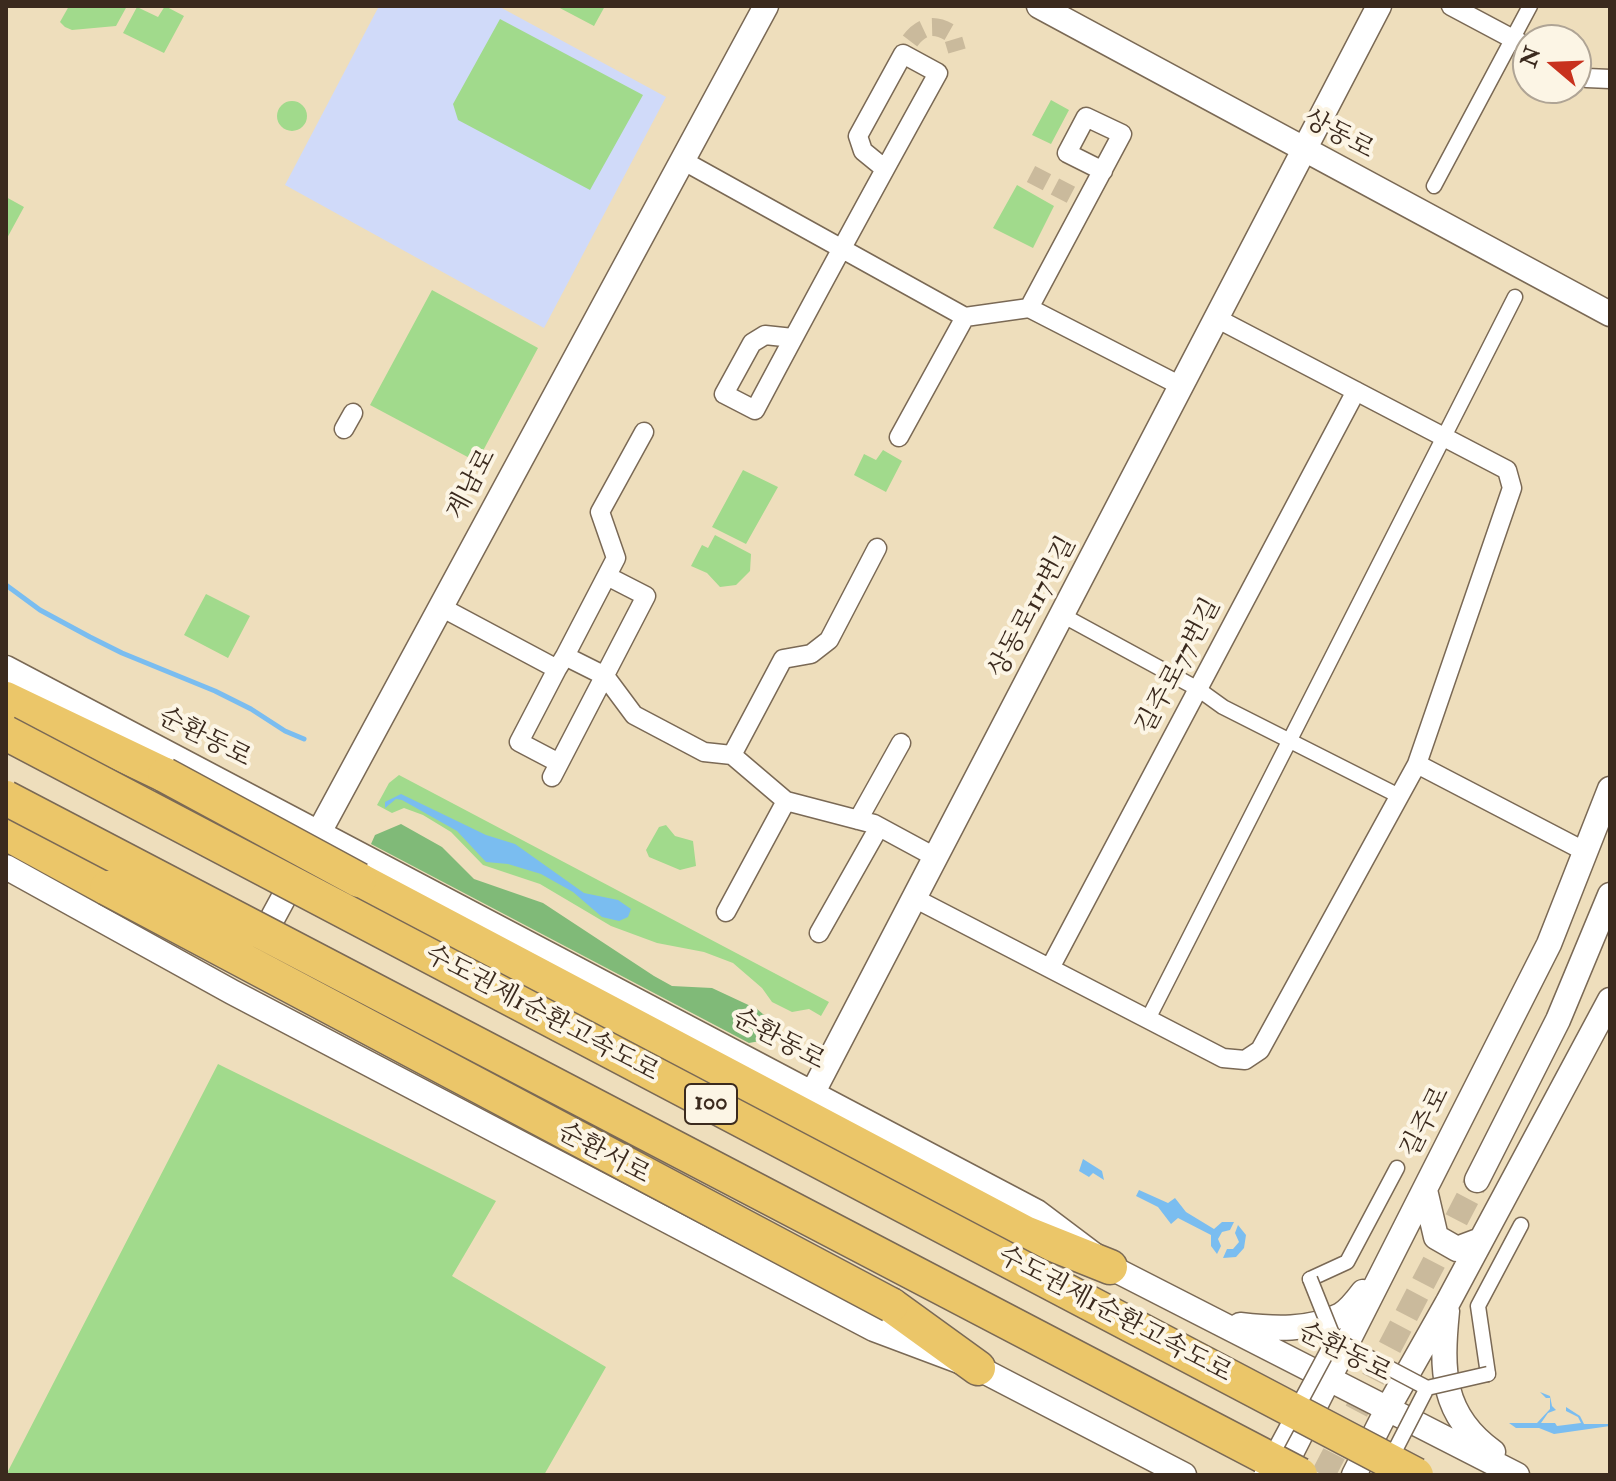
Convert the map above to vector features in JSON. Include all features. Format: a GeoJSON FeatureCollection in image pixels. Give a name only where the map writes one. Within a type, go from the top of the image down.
{"type":"FeatureCollection","features":[{"type":"Feature","properties":{"kind":"highway"},"geometry":{"type":"LineString","coordinates":[[6,699],[165,775],[1025,1233],[1110,1267]]}},
{"type":"Feature","properties":{"kind":"highway","name":"수도권제1순환고속도로"},"geometry":{"type":"LineString","coordinates":[[6,733],[1416,1475]]}},
{"type":"Feature","properties":{"kind":"highway","name":"수도권제1순환고속도로"},"geometry":{"type":"LineString","coordinates":[[6,798],[1300,1475]]}},
{"type":"Feature","properties":{"kind":"highway"},"geometry":{"type":"LineString","coordinates":[[6,833],[891,1305],[978,1368]]}},
{"type":"Feature","properties":{"kind":"street","name":"계남로"},"geometry":{"type":"LineString","coordinates":[[232,992],[766,6]]}},
{"type":"Feature","properties":{"kind":"street","name":"상동로"},"geometry":{"type":"LineString","coordinates":[[1039,6],[1610,314]]}},
{"type":"Feature","properties":{"kind":"street","name":"상동로117번길"},"geometry":{"type":"LineString","coordinates":[[813,1092],[1379,6]]}},
{"type":"Feature","properties":{"kind":"street"},"geometry":{"type":"LineString","coordinates":[[1451,6],[1512,39]]}},
{"type":"Feature","properties":{"kind":"street"},"geometry":{"type":"LineString","coordinates":[[793,338],[938,73],[906,47],[858,136],[863,151],[885,169]]}},
{"type":"Feature","properties":{"kind":"street"},"geometry":{"type":"LineString","coordinates":[[1434,186],[1512,56]]}},
{"type":"Feature","properties":{"kind":"street"},"geometry":{"type":"LineString","coordinates":[[682,160],[965,317],[1029,308],[1181,386]]}},
{"type":"Feature","properties":{"kind":"street"},"geometry":{"type":"LineString","coordinates":[[1029,308],[1080,200],[1103,171]]}},
{"type":"Feature","properties":{"kind":"street"},"geometry":{"type":"LineString","coordinates":[[1148,1019],[1515,297]]}},
{"type":"Feature","properties":{"kind":"street"},"geometry":{"type":"LineString","coordinates":[[899,437],[965,317]]}},
{"type":"Feature","properties":{"kind":"street"},"geometry":{"type":"LineString","coordinates":[[914,898],[1223,1058],[1245,1060],[1260,1050],[1417,764],[1512,488],[1507,470],[1216,318]]}},
{"type":"Feature","properties":{"kind":"street","name":"길주로77번길"},"geometry":{"type":"LineString","coordinates":[[1050,968],[1356,391]]}},
{"type":"Feature","properties":{"kind":"street"},"geometry":{"type":"LineString","coordinates":[[607,576],[646,596],[555,770],[519,742],[616,558],[600,512],[644,432]]}},
{"type":"Feature","properties":{"kind":"street"},"geometry":{"type":"LineString","coordinates":[[732,755],[783,659],[811,654],[829,640],[877,548]]}},
{"type":"Feature","properties":{"kind":"street"},"geometry":{"type":"LineString","coordinates":[[439,606],[561,662],[605,676],[634,715],[704,752],[732,755],[786,801],[879,827],[935,857]]}},
{"type":"Feature","properties":{"kind":"street"},"geometry":{"type":"LineString","coordinates":[[1062,615],[1198,689],[1223,707],[1399,796]]}},
{"type":"Feature","properties":{"kind":"street","name":"순환동로"},"geometry":{"type":"LineString","coordinates":[[6,668],[1037,1212],[1110,1267],[1517,1475]]}},
{"type":"Feature","properties":{"kind":"street"},"geometry":{"type":"LineString","coordinates":[[858,820],[901,743]]}},
{"type":"Feature","properties":{"kind":"street"},"geometry":{"type":"LineString","coordinates":[[1417,764],[1586,852]]}},
{"type":"Feature","properties":{"kind":"street","name":"길주로"},"geometry":{"type":"LineString","coordinates":[[1280,1475],[1549,944],[1610,789]]}},
{"type":"Feature","properties":{"kind":"street"},"geometry":{"type":"LineString","coordinates":[[726,912],[786,801]]}},
{"type":"Feature","properties":{"kind":"street"},"geometry":{"type":"LineString","coordinates":[[819,933],[879,827]]}},
{"type":"Feature","properties":{"kind":"street","name":"순환서로"},"geometry":{"type":"LineString","coordinates":[[6,867],[232,992],[874,1329],[978,1368],[1178,1473]]}},
{"type":"Feature","properties":{"kind":"street"},"geometry":{"type":"LineString","coordinates":[[1477,1180],[1558,1020],[1610,895]]}},
{"type":"Feature","properties":{"kind":"street"},"geometry":{"type":"LineString","coordinates":[[1354,1475],[1610,1000]]}},
{"type":"Feature","properties":{"kind":"street"},"geometry":{"type":"LineString","coordinates":[[1397,1168],[1347,1262],[1310,1279],[1334,1339],[1427,1388],[1488,1374],[1478,1306],[1521,1225]]}},
{"type":"Feature","properties":{"kind":"street"},"geometry":{"type":"LineString","coordinates":[[1425,1190],[1436,1237],[1457,1249],[1481,1240]]}},
{"type":"Feature","properties":{"kind":"street"},"geometry":{"type":"LineString","coordinates":[[1222,1323],[1270,1329],[1306,1327],[1343,1314],[1384,1271]]}},
{"type":"Feature","properties":{"kind":"street"},"geometry":{"type":"LineString","coordinates":[[1448,1302],[1443,1358],[1450,1402],[1473,1438],[1524,1475]]}},
{"type":"Feature","properties":{"kind":"street"},"geometry":{"type":"LineString","coordinates":[[1261,1475],[1334,1339]]}},
{"type":"Feature","properties":{"kind":"street"},"geometry":{"type":"LineString","coordinates":[[1383,1475],[1427,1388]]}},
{"type":"Feature","properties":{"kind":"shaded area"},"geometry":{"type":"Polygon","coordinates":[[[379,6],[498,6],[666,97],[544,328],[285,185],[379,6]]]}},
{"type":"Feature","properties":{"kind":"green space"},"geometry":{"type":"Polygon","coordinates":[[[69,6],[127,6],[116,26],[72,30],[60,22],[69,6]]]}},
{"type":"Feature","properties":{"kind":"green space"},"geometry":{"type":"Polygon","coordinates":[[[165,6],[184,16],[164,53],[123,33],[137,7],[158,17],[165,6]]]}},
{"type":"Feature","properties":{"kind":"green space"},"geometry":{"type":"Polygon","coordinates":[[[556,6],[605,6],[594,26],[556,6]]]}},
{"type":"Feature","properties":{"kind":"green space"},"geometry":{"type":"Polygon","coordinates":[[[500,19],[643,95],[590,190],[458,120],[453,104],[500,19]]]}},
{"type":"Feature","properties":{"kind":"green space"},"geometry":{"type":"Polygon","coordinates":[[[1051,100],[1069,110],[1051,144],[1032,135],[1051,100]]]}},
{"type":"Feature","properties":{"kind":"green space"},"geometry":{"type":"Polygon","coordinates":[[[292,101],[298,102],[306,110],[306,122],[298,130],[292,131],[286,130],[278,122],[277,116],[278,110],[286,102],[292,101]]]}},
{"type":"Feature","properties":{"kind":"green space"},"geometry":{"type":"Polygon","coordinates":[[[1017,185],[1054,206],[1033,248],[993,228],[1017,185]]]}},
{"type":"Feature","properties":{"kind":"green space"},"geometry":{"type":"Polygon","coordinates":[[[6,197],[24,207],[6,240],[6,197]]]}},
{"type":"Feature","properties":{"kind":"green space"},"geometry":{"type":"Polygon","coordinates":[[[432,290],[538,348],[477,462],[370,405],[432,290]]]}},
{"type":"Feature","properties":{"kind":"green space"},"geometry":{"type":"Polygon","coordinates":[[[883,450],[902,461],[886,492],[854,475],[864,454],[876,460],[883,450]]]}},
{"type":"Feature","properties":{"kind":"green space"},"geometry":{"type":"Polygon","coordinates":[[[743,470],[778,487],[746,544],[712,527],[743,470]]]}},
{"type":"Feature","properties":{"kind":"green space"},"geometry":{"type":"Polygon","coordinates":[[[715,535],[751,554],[750,571],[736,585],[720,587],[707,573],[691,566],[702,545],[708,548],[715,535]]]}},
{"type":"Feature","properties":{"kind":"green space"},"geometry":{"type":"Polygon","coordinates":[[[206,594],[250,616],[228,658],[184,635],[206,594]]]}},
{"type":"Feature","properties":{"kind":"green space"},"geometry":{"type":"Polygon","coordinates":[[[399,775],[829,1002],[821,1016],[809,1009],[792,1012],[772,1002],[762,988],[733,963],[704,952],[657,943],[611,926],[540,884],[483,865],[451,832],[423,815],[404,808],[392,813],[377,805],[389,783],[399,775]]]}},
{"type":"Feature","properties":{"kind":"green space"},"geometry":{"type":"Polygon","coordinates":[[[401,824],[442,847],[474,879],[543,903],[672,986],[712,988],[757,1009],[770,1020],[760,1041],[749,1043],[371,844],[375,835],[401,824]]]}},
{"type":"Feature","properties":{"kind":"green space"},"geometry":{"type":"Polygon","coordinates":[[[666,825],[675,836],[693,841],[696,866],[680,870],[649,857],[646,850],[659,827],[666,825]]]}},
{"type":"Feature","properties":{"kind":"green space"},"geometry":{"type":"Polygon","coordinates":[[[218,1064],[496,1201],[452,1276],[606,1367],[544,1475],[6,1475],[218,1064]]]}},
{"type":"Feature","properties":{"kind":"water"},"geometry":{"type":"Polygon","coordinates":[[[401,794],[486,835],[515,844],[584,893],[618,900],[631,909],[628,917],[619,921],[602,917],[573,892],[541,874],[508,864],[486,862],[457,831],[402,800],[396,799],[385,808],[385,802],[401,794]]]}},
{"type":"Feature","properties":{"kind":"water"},"geometry":{"type":"Polygon","coordinates":[[[1083,1159],[1102,1171],[1104,1180],[1093,1173],[1089,1177],[1079,1171],[1083,1159]]]}},
{"type":"Feature","properties":{"kind":"water"},"geometry":{"type":"Polygon","coordinates":[[[1139,1190],[1168,1203],[1175,1198],[1186,1212],[1214,1229],[1222,1222],[1234,1222],[1230,1230],[1222,1232],[1218,1239],[1221,1246],[1217,1254],[1211,1246],[1211,1235],[1178,1218],[1171,1224],[1158,1207],[1136,1196],[1139,1190]]]}},
{"type":"Feature","properties":{"kind":"water"},"geometry":{"type":"Polygon","coordinates":[[[1238,1225],[1246,1235],[1244,1248],[1236,1257],[1223,1258],[1227,1249],[1233,1249],[1239,1242],[1235,1233],[1238,1225]]]}},
{"type":"Feature","properties":{"kind":"water"},"geometry":{"type":"Polygon","coordinates":[[[1540,1392],[1550,1396],[1556,1410],[1548,1413],[1541,1423],[1555,1423],[1557,1426],[1581,1423],[1578,1417],[1566,1411],[1566,1407],[1580,1416],[1584,1424],[1610,1426],[1554,1434],[1539,1428],[1516,1428],[1509,1423],[1537,1423],[1550,1409],[1550,1398],[1540,1392]]]}},
{"type":"Feature","properties":{"kind":"waterway"},"geometry":{"type":"LineString","coordinates":[[6,585],[40,610],[90,637],[215,691],[304,739]]}},
{"type":"Feature","properties":{"kind":"tunnel"},"geometry":{"type":"LineString","coordinates":[[910,41],[924,29],[940,28],[952,34],[957,51]]}},
{"type":"Feature","properties":{"kind":"tunnel"},"geometry":{"type":"LineString","coordinates":[[1031,174],[1075,197]]}},
{"type":"Feature","properties":{"kind":"tunnel"},"geometry":{"type":"LineString","coordinates":[[1323,1475],[1477,1180]]}}]}
